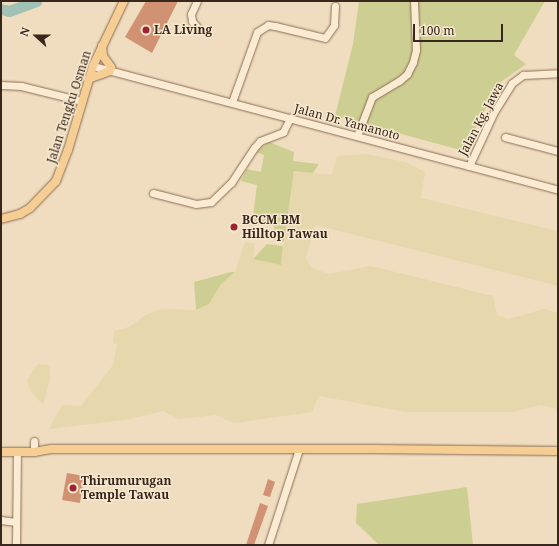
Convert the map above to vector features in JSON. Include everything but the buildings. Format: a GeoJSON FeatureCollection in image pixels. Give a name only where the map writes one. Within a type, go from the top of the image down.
{"type":"FeatureCollection","features":[{"type":"Feature","properties":{"kind":"main road","name":"Jalan Tengku Osman"},"geometry":{"type":"LineString","coordinates":[[1,219],[30,208],[56,181],[68,150],[88,79],[124,1]]}},
{"type":"Feature","properties":{"kind":"main road"},"geometry":{"type":"LineString","coordinates":[[88,79],[111,69],[103,56],[102,46]]}},
{"type":"Feature","properties":{"kind":"main road"},"geometry":{"type":"LineString","coordinates":[[1,446],[36,448],[503,449],[558,451]]}},
{"type":"Feature","properties":{"kind":"main road"},"geometry":{"type":"LineString","coordinates":[[1,452],[17,452],[36,448]]}},
{"type":"Feature","properties":{"kind":"street"},"geometry":{"type":"LineString","coordinates":[[197,1],[191,14],[192,21],[198,28]]}},
{"type":"Feature","properties":{"kind":"street"},"geometry":{"type":"LineString","coordinates":[[358,136],[372,96],[399,81],[407,74],[413,62],[414,1]]}},
{"type":"Feature","properties":{"kind":"street"},"geometry":{"type":"LineString","coordinates":[[232,102],[257,32],[262,27],[275,26],[325,38],[334,25],[335,6]]}},
{"type":"Feature","properties":{"kind":"street","name":"Jalan Dr. Yamanoto"},"geometry":{"type":"LineString","coordinates":[[94,64],[558,190]]}},
{"type":"Feature","properties":{"kind":"street","name":"Jalan Kg. Jawa"},"geometry":{"type":"LineString","coordinates":[[469,166],[494,112],[512,83],[523,75],[558,72]]}},
{"type":"Feature","properties":{"kind":"street"},"geometry":{"type":"LineString","coordinates":[[1,84],[21,86],[82,101]]}},
{"type":"Feature","properties":{"kind":"street"},"geometry":{"type":"LineString","coordinates":[[152,193],[196,204],[211,202],[231,183],[260,141],[283,132],[290,118]]}},
{"type":"Feature","properties":{"kind":"street"},"geometry":{"type":"LineString","coordinates":[[504,137],[558,151]]}},
{"type":"Feature","properties":{"kind":"street"},"geometry":{"type":"LineString","coordinates":[[268,545],[299,449]]}},
{"type":"Feature","properties":{"kind":"street"},"geometry":{"type":"LineString","coordinates":[[16,545],[17,452]]}},
{"type":"Feature","properties":{"kind":"street"},"geometry":{"type":"LineString","coordinates":[[1,520],[16,522]]}},
{"type":"Feature","properties":{"kind":"shaded area"},"geometry":{"type":"Polygon","coordinates":[[[367,154],[405,162],[425,172],[421,198],[558,231],[558,286],[315,225],[306,258],[312,268],[329,274],[371,266],[493,296],[497,315],[508,319],[544,309],[558,313],[558,409],[540,405],[514,412],[405,412],[319,396],[312,412],[234,423],[216,415],[179,419],[163,411],[125,420],[49,429],[62,405],[81,406],[113,365],[117,344],[113,343],[114,331],[129,327],[144,316],[161,309],[196,310],[209,304],[221,284],[235,272],[245,242],[255,243],[253,259],[281,265],[294,171],[332,175],[337,156],[367,154]]]}},
{"type":"Feature","properties":{"kind":"shaded area"},"geometry":{"type":"Polygon","coordinates":[[[38,364],[50,365],[50,380],[43,405],[30,390],[27,380],[38,364]]]}},
{"type":"Feature","properties":{"kind":"green space"},"geometry":{"type":"Polygon","coordinates":[[[359,1],[545,1],[514,55],[526,64],[501,82],[494,92],[464,151],[335,116],[353,44],[359,1]]]}},
{"type":"Feature","properties":{"kind":"green space"},"geometry":{"type":"Polygon","coordinates":[[[269,142],[294,152],[293,161],[319,164],[313,173],[294,171],[284,242],[273,240],[274,226],[252,223],[257,185],[241,181],[247,169],[261,172],[264,155],[256,152],[269,142]]]}},
{"type":"Feature","properties":{"kind":"green space"},"geometry":{"type":"Polygon","coordinates":[[[267,244],[283,246],[281,265],[253,259],[267,244]]]}},
{"type":"Feature","properties":{"kind":"green space"},"geometry":{"type":"Polygon","coordinates":[[[235,272],[221,284],[209,304],[196,310],[194,282],[235,272]]]}},
{"type":"Feature","properties":{"kind":"green space"},"geometry":{"type":"Polygon","coordinates":[[[467,487],[473,545],[379,545],[356,523],[357,504],[467,487]]]}},
{"type":"Feature","properties":{"kind":"waterway"},"geometry":{"type":"LineString","coordinates":[[1,9],[9,11],[36,1]]}},
{"type":"Feature","properties":{"kind":"place","name":"LA Living"},"geometry":{"type":"Point","coordinates":[146,30]}},
{"type":"Feature","properties":{"kind":"place","name":"BCCM BM Hilltop Tawau"},"geometry":{"type":"Point","coordinates":[234,227]}},
{"type":"Feature","properties":{"kind":"place","name":"Thirumurugan Temple Tawau"},"geometry":{"type":"Point","coordinates":[73,488]}}]}
